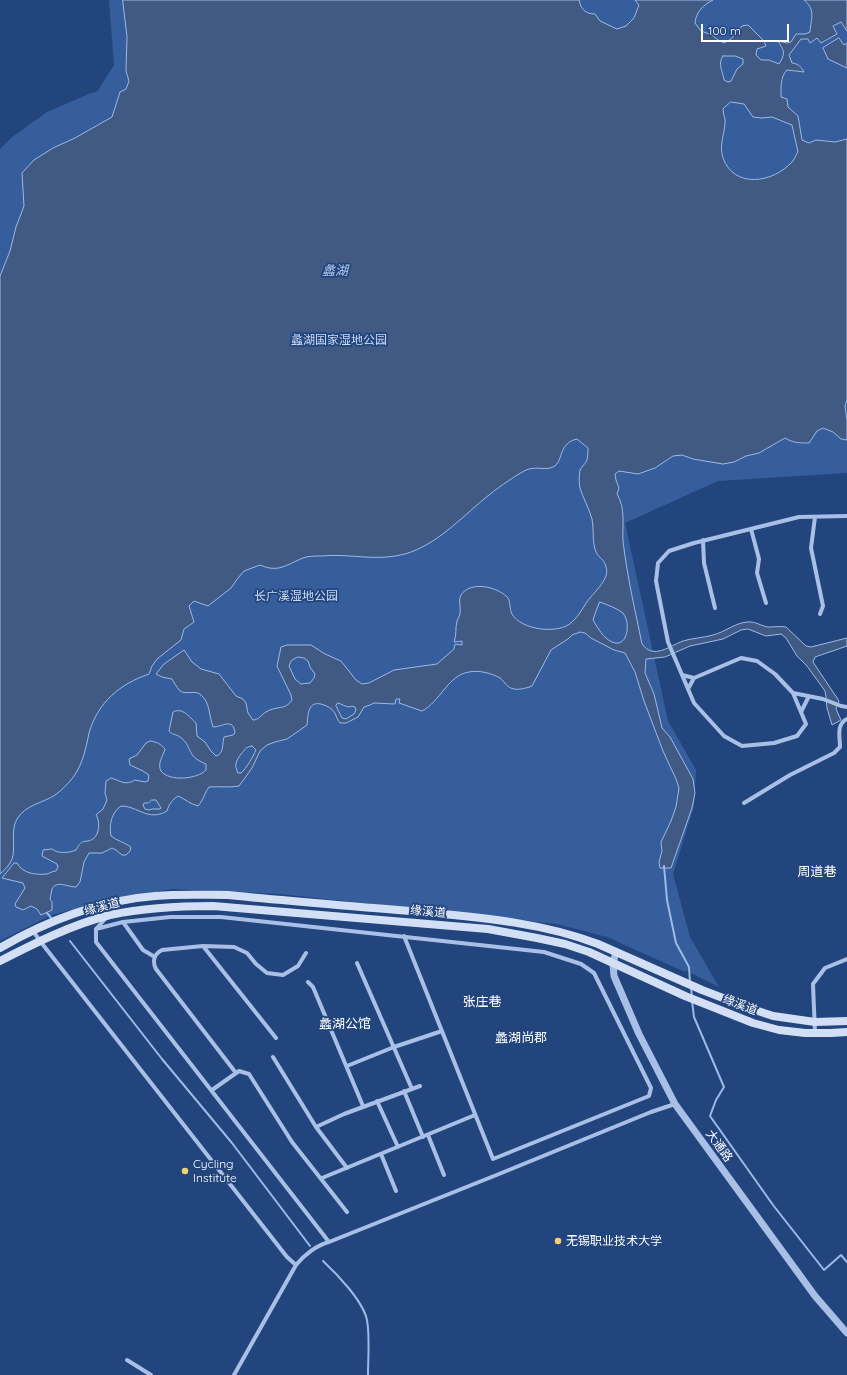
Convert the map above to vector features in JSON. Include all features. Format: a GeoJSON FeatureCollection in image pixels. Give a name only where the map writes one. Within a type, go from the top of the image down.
{"type":"FeatureCollection","features":[{"type":"Feature","properties":{"kind":"main road","name":"缘溪道"},"geometry":{"type":"LineString","coordinates":[[0,948],[33,931],[68,916],[124,900],[154,896],[191,894],[228,895],[488,918],[552,930],[580,938],[616,952],[702,990],[773,1016],[815,1022],[847,1021]]}},
{"type":"Feature","properties":{"kind":"main road","name":"缘溪道"},"geometry":{"type":"LineString","coordinates":[[0,961],[40,941],[109,915],[177,906],[213,906],[488,929],[565,944],[589,952],[686,996],[753,1023],[779,1030],[815,1033],[847,1032]]}},
{"type":"Feature","properties":{"kind":"street"},"geometry":{"type":"LineString","coordinates":[[816,516],[811,548],[823,606],[820,614]]}},
{"type":"Feature","properties":{"kind":"street"},"geometry":{"type":"LineString","coordinates":[[688,689],[694,678],[741,658],[757,661],[776,674],[793,693],[806,724],[797,736],[774,743],[742,746],[724,736],[694,703],[688,689],[682,674],[673,654],[670,646],[656,581],[658,563],[669,550],[703,540],[799,517],[847,516]]}},
{"type":"Feature","properties":{"kind":"street"},"geometry":{"type":"LineString","coordinates":[[751,529],[759,559],[758,573],[766,603]]}},
{"type":"Feature","properties":{"kind":"street"},"geometry":{"type":"LineString","coordinates":[[703,540],[704,563],[715,608]]}},
{"type":"Feature","properties":{"kind":"street"},"geometry":{"type":"LineString","coordinates":[[682,674],[694,678]]}},
{"type":"Feature","properties":{"kind":"street"},"geometry":{"type":"LineString","coordinates":[[793,693],[823,699],[847,707]]}},
{"type":"Feature","properties":{"kind":"street"},"geometry":{"type":"LineString","coordinates":[[801,712],[809,696]]}},
{"type":"Feature","properties":{"kind":"street"},"geometry":{"type":"LineString","coordinates":[[744,803],[790,775],[834,753],[840,746],[839,732],[844,721],[847,719]]}},
{"type":"Feature","properties":{"kind":"street"},"geometry":{"type":"LineString","coordinates":[[109,915],[96,929],[96,942],[329,1242]]}},
{"type":"Feature","properties":{"kind":"street"},"geometry":{"type":"LineString","coordinates":[[96,929],[123,922],[170,917],[221,916],[404,936],[544,952],[581,964],[594,973],[651,1088],[648,1096],[493,1159],[404,936]]}},
{"type":"Feature","properties":{"kind":"street"},"geometry":{"type":"LineString","coordinates":[[123,922],[143,950],[155,957]]}},
{"type":"Feature","properties":{"kind":"street"},"geometry":{"type":"LineString","coordinates":[[33,931],[287,1257],[296,1265]]}},
{"type":"Feature","properties":{"kind":"street"},"geometry":{"type":"LineString","coordinates":[[203,946],[276,1038]]}},
{"type":"Feature","properties":{"kind":"street"},"geometry":{"type":"LineString","coordinates":[[236,1073],[156,969],[153,964],[155,957],[158,952],[162,950],[203,946],[234,947],[247,953],[256,964],[267,973],[283,975],[298,966],[306,953]]}},
{"type":"Feature","properties":{"kind":"street","name":"大通路"},"geometry":{"type":"LineString","coordinates":[[616,952],[613,963],[614,976],[638,1034],[675,1104],[815,1296],[847,1333]]}},
{"type":"Feature","properties":{"kind":"street"},"geometry":{"type":"LineString","coordinates":[[815,1033],[813,984],[825,968],[847,959]]}},
{"type":"Feature","properties":{"kind":"street"},"geometry":{"type":"LineString","coordinates":[[357,963],[412,1088]]}},
{"type":"Feature","properties":{"kind":"street"},"geometry":{"type":"LineString","coordinates":[[308,982],[313,987],[364,1106]]}},
{"type":"Feature","properties":{"kind":"street"},"geometry":{"type":"LineString","coordinates":[[347,1066],[394,1047],[442,1031]]}},
{"type":"Feature","properties":{"kind":"street"},"geometry":{"type":"LineString","coordinates":[[273,1057],[316,1127],[347,1168]]}},
{"type":"Feature","properties":{"kind":"street"},"geometry":{"type":"LineString","coordinates":[[212,1090],[239,1071],[250,1074],[292,1142],[348,1212]]}},
{"type":"Feature","properties":{"kind":"street"},"geometry":{"type":"LineString","coordinates":[[316,1127],[364,1106],[420,1086]]}},
{"type":"Feature","properties":{"kind":"street"},"geometry":{"type":"LineString","coordinates":[[404,1091],[423,1137]]}},
{"type":"Feature","properties":{"kind":"street"},"geometry":{"type":"LineString","coordinates":[[377,1101],[398,1147]]}},
{"type":"Feature","properties":{"kind":"street"},"geometry":{"type":"LineString","coordinates":[[234,1375],[296,1265],[303,1256],[324,1243],[651,1112],[675,1104]]}},
{"type":"Feature","properties":{"kind":"street"},"geometry":{"type":"LineString","coordinates":[[322,1178],[475,1115]]}},
{"type":"Feature","properties":{"kind":"street"},"geometry":{"type":"LineString","coordinates":[[428,1135],[444,1175]]}},
{"type":"Feature","properties":{"kind":"street"},"geometry":{"type":"LineString","coordinates":[[381,1154],[396,1191]]}},
{"type":"Feature","properties":{"kind":"street"},"geometry":{"type":"LineString","coordinates":[[127,1360],[151,1375]]}},
{"type":"Feature","properties":{"kind":"green space","name":"蠡湖"},"geometry":{"type":"Polygon","coordinates":[[[109,0],[847,0],[847,473],[718,481],[625,523],[668,721],[696,770],[694,806],[673,874],[690,937],[719,987],[685,970],[685,972],[607,937],[557,924],[280,894],[172,889],[102,901],[49,916],[0,941],[0,149],[11,138],[47,112],[91,93],[97,92],[114,65],[109,0]]]}},
{"type":"Feature","properties":{"kind":"water","name":"蠡湖"},"geometry":{"type":"Polygon","coordinates":[[[123,0],[579,0],[584,10],[595,14],[600,21],[617,29],[626,26],[634,18],[639,5],[635,0],[713,0],[706,4],[698,12],[695,23],[701,31],[712,35],[724,43],[731,39],[742,26],[748,25],[764,41],[766,46],[757,49],[756,55],[761,60],[769,60],[779,64],[783,57],[783,52],[778,41],[787,43],[791,42],[796,34],[805,34],[810,32],[812,14],[810,7],[804,0],[847,0],[847,31],[841,22],[833,26],[837,34],[821,43],[817,38],[810,43],[808,39],[801,39],[789,55],[792,63],[800,66],[804,72],[787,70],[782,79],[781,97],[787,99],[788,107],[798,116],[802,140],[809,143],[816,140],[835,142],[847,139],[847,400],[845,406],[847,440],[841,439],[833,432],[823,428],[817,431],[809,443],[794,442],[785,438],[759,453],[746,456],[734,462],[723,464],[693,459],[682,455],[673,456],[655,468],[638,474],[619,471],[615,474],[619,488],[617,494],[623,511],[623,541],[631,593],[642,644],[647,649],[652,651],[662,650],[683,641],[713,635],[738,624],[750,622],[768,627],[786,627],[806,646],[811,647],[847,638],[847,646],[815,657],[813,662],[839,701],[836,709],[841,720],[832,725],[827,708],[825,691],[807,666],[797,656],[786,638],[781,634],[766,636],[748,629],[741,630],[723,639],[690,646],[665,657],[646,659],[645,673],[654,694],[662,728],[670,737],[693,779],[695,793],[692,808],[671,868],[660,868],[659,862],[662,851],[661,842],[676,807],[679,788],[644,701],[635,672],[625,653],[614,650],[591,638],[585,633],[580,632],[572,635],[551,650],[532,686],[526,688],[514,689],[508,686],[500,678],[485,672],[473,671],[455,678],[434,702],[422,711],[399,703],[400,699],[396,699],[395,704],[374,703],[364,707],[358,717],[346,723],[340,723],[336,715],[329,707],[315,704],[310,709],[307,725],[287,739],[267,745],[260,751],[252,768],[239,786],[209,787],[198,806],[178,796],[171,802],[167,811],[160,814],[154,815],[143,813],[133,808],[121,806],[113,816],[110,832],[113,838],[131,847],[130,851],[126,855],[122,855],[112,848],[102,853],[89,853],[84,862],[80,882],[76,887],[59,884],[54,886],[52,889],[50,899],[52,902],[52,910],[41,915],[37,909],[31,906],[23,910],[16,907],[15,904],[25,888],[23,883],[2,878],[14,863],[17,863],[26,872],[34,874],[47,874],[56,871],[58,867],[57,864],[42,856],[43,850],[52,849],[60,852],[70,852],[76,850],[82,842],[93,839],[97,834],[99,827],[96,815],[103,809],[107,800],[105,793],[106,781],[111,778],[126,783],[135,780],[145,782],[148,781],[149,775],[130,765],[129,759],[137,755],[146,743],[150,741],[155,742],[165,749],[160,768],[161,771],[170,777],[184,778],[197,776],[206,770],[206,764],[195,758],[184,740],[169,731],[173,712],[183,712],[196,723],[197,736],[205,742],[216,756],[222,751],[224,737],[235,733],[234,728],[230,724],[213,727],[208,705],[199,693],[181,692],[172,679],[156,674],[164,664],[184,650],[192,662],[201,669],[219,674],[236,696],[243,699],[246,703],[248,713],[253,720],[255,720],[270,710],[287,706],[292,700],[277,666],[281,647],[287,645],[311,645],[325,654],[341,661],[356,680],[362,684],[369,683],[394,670],[437,664],[454,649],[455,644],[462,645],[462,641],[454,642],[456,627],[460,614],[461,595],[470,588],[490,588],[502,593],[507,597],[510,603],[512,614],[523,624],[540,629],[550,629],[566,626],[572,622],[601,585],[607,574],[607,569],[603,560],[597,554],[595,548],[592,519],[580,486],[580,470],[587,460],[588,448],[577,439],[566,445],[556,465],[550,468],[532,468],[519,474],[489,495],[447,531],[416,550],[405,554],[383,557],[332,555],[309,556],[282,567],[272,568],[260,565],[244,571],[231,588],[208,606],[194,601],[189,606],[194,622],[184,629],[181,640],[157,659],[149,674],[129,683],[104,703],[93,722],[82,761],[72,779],[55,795],[29,807],[20,814],[15,824],[12,858],[8,866],[0,874],[0,276],[10,251],[16,227],[24,206],[22,173],[34,160],[53,148],[75,138],[112,117],[120,92],[126,89],[129,81],[126,71],[127,37],[123,0]],[[723,56],[720,65],[724,80],[728,82],[731,81],[737,69],[743,64],[743,59],[735,56],[723,56]],[[731,102],[723,109],[725,122],[722,154],[728,168],[736,175],[754,180],[775,175],[793,161],[798,152],[792,125],[772,117],[753,117],[744,104],[731,102]],[[600,602],[593,620],[606,638],[612,642],[622,642],[625,638],[627,622],[623,613],[618,610],[600,602]],[[298,657],[291,661],[289,666],[295,679],[301,684],[310,683],[314,678],[315,674],[308,661],[304,658],[298,657]],[[338,703],[336,706],[342,718],[346,719],[354,714],[356,710],[355,707],[347,707],[338,703]],[[252,746],[248,747],[237,761],[236,768],[238,773],[241,773],[245,769],[256,750],[252,746]],[[156,800],[144,803],[143,805],[145,809],[149,810],[161,808],[156,800]]]}},
{"type":"Feature","properties":{"kind":"water"},"geometry":{"type":"Polygon","coordinates":[[[839,38],[844,45],[847,43],[847,68],[828,59],[823,48],[839,38]]]}},
{"type":"Feature","properties":{"kind":"waterway"},"geometry":{"type":"LineString","coordinates":[[664,866],[667,900],[676,943],[689,967],[690,983]]}},
{"type":"Feature","properties":{"kind":"waterway"},"geometry":{"type":"LineString","coordinates":[[47,913],[52,919]]}},
{"type":"Feature","properties":{"kind":"waterway"},"geometry":{"type":"LineString","coordinates":[[70,941],[162,1059],[232,1143],[310,1246]]}},
{"type":"Feature","properties":{"kind":"waterway"},"geometry":{"type":"LineString","coordinates":[[691,987],[692,997]]}},
{"type":"Feature","properties":{"kind":"waterway"},"geometry":{"type":"LineString","coordinates":[[692,1001],[694,1017],[724,1087],[716,1100],[710,1116],[773,1205],[824,1270],[841,1255],[847,1262]]}},
{"type":"Feature","properties":{"kind":"waterway"},"geometry":{"type":"LineString","coordinates":[[323,1261],[349,1288],[365,1313],[369,1347],[368,1375]]}},
{"type":"Feature","properties":{"kind":"place","name":"Cycling Institute"},"geometry":{"type":"Point","coordinates":[185,1171]}},
{"type":"Feature","properties":{"kind":"place","name":"无锡职业技术大学"},"geometry":{"type":"Point","coordinates":[558,1241]}},
{"type":"Feature","properties":{"kind":"district","name":"周道巷"},"geometry":{"type":"Point","coordinates":[817,872]}},
{"type":"Feature","properties":{"kind":"district","name":"张庄巷"},"geometry":{"type":"Point","coordinates":[482,1002]}},
{"type":"Feature","properties":{"kind":"district","name":"蠡湖公馆"},"geometry":{"type":"Point","coordinates":[345,1024]}},
{"type":"Feature","properties":{"kind":"district","name":"蠡湖尚郡"},"geometry":{"type":"Point","coordinates":[521,1038]}},
{"type":"Feature","properties":{"kind":"park label","name":"蠡湖国家湿地公园"},"geometry":{"type":"Point","coordinates":[339,340]}},
{"type":"Feature","properties":{"kind":"park label","name":"长广溪湿地公园"},"geometry":{"type":"Point","coordinates":[296,596]}}]}
